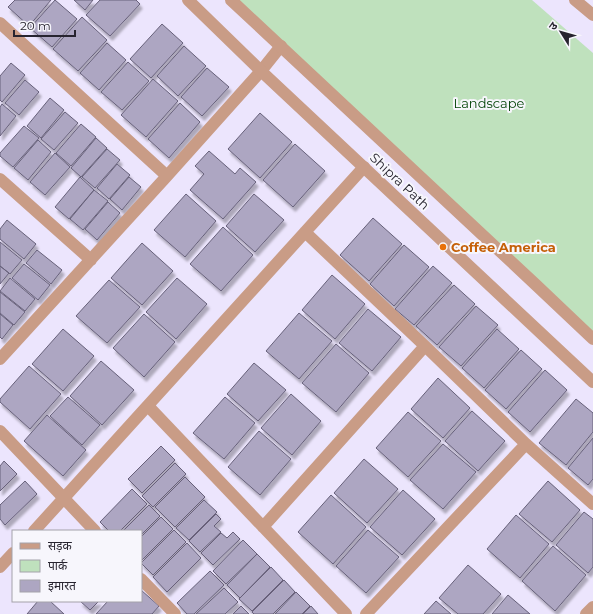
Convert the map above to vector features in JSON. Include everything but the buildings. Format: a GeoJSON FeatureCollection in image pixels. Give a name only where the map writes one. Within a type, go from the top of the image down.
{"type":"FeatureCollection","features":[{"type":"Feature","properties":{"kind":"street","name":"Shipra Path"},"geometry":{"type":"LineString","coordinates":[[188,0],[261,71],[593,382]]}},
{"type":"Feature","properties":{"kind":"street","name":"Shipra Path"},"geometry":{"type":"LineString","coordinates":[[231,0],[593,339]]}},
{"type":"Feature","properties":{"kind":"street"},"geometry":{"type":"LineString","coordinates":[[575,0],[593,15]]}},
{"type":"Feature","properties":{"kind":"street"},"geometry":{"type":"LineString","coordinates":[[0,23],[167,176]]}},
{"type":"Feature","properties":{"kind":"street"},"geometry":{"type":"LineString","coordinates":[[0,359],[167,176],[261,71],[281,46]]}},
{"type":"Feature","properties":{"kind":"street"},"geometry":{"type":"LineString","coordinates":[[35,530],[364,167]]}},
{"type":"Feature","properties":{"kind":"street"},"geometry":{"type":"LineString","coordinates":[[0,179],[91,260]]}},
{"type":"Feature","properties":{"kind":"street"},"geometry":{"type":"LineString","coordinates":[[305,232],[526,444],[593,504]]}},
{"type":"Feature","properties":{"kind":"street"},"geometry":{"type":"LineString","coordinates":[[263,527],[425,346]]}},
{"type":"Feature","properties":{"kind":"street"},"geometry":{"type":"LineString","coordinates":[[148,406],[346,614]]}},
{"type":"Feature","properties":{"kind":"street"},"geometry":{"type":"LineString","coordinates":[[0,431],[94,530]]}},
{"type":"Feature","properties":{"kind":"street"},"geometry":{"type":"LineString","coordinates":[[366,614],[526,444]]}},
{"type":"Feature","properties":{"kind":"street"},"geometry":{"type":"LineString","coordinates":[[0,567],[12,554]]}},
{"type":"Feature","properties":{"kind":"street"},"geometry":{"type":"LineString","coordinates":[[142,580],[175,614]]}},
{"type":"Feature","properties":{"kind":"street"},"geometry":{"type":"LineString","coordinates":[[586,614],[593,607]]}},
{"type":"Feature","properties":{"kind":"green space","name":"Landscape"},"geometry":{"type":"Polygon","coordinates":[[[227,0],[532,0],[593,53],[593,341],[227,0]]]}},
{"type":"Feature","properties":{"kind":"place","name":"Coffee America"},"geometry":{"type":"Point","coordinates":[443,247]}}]}
